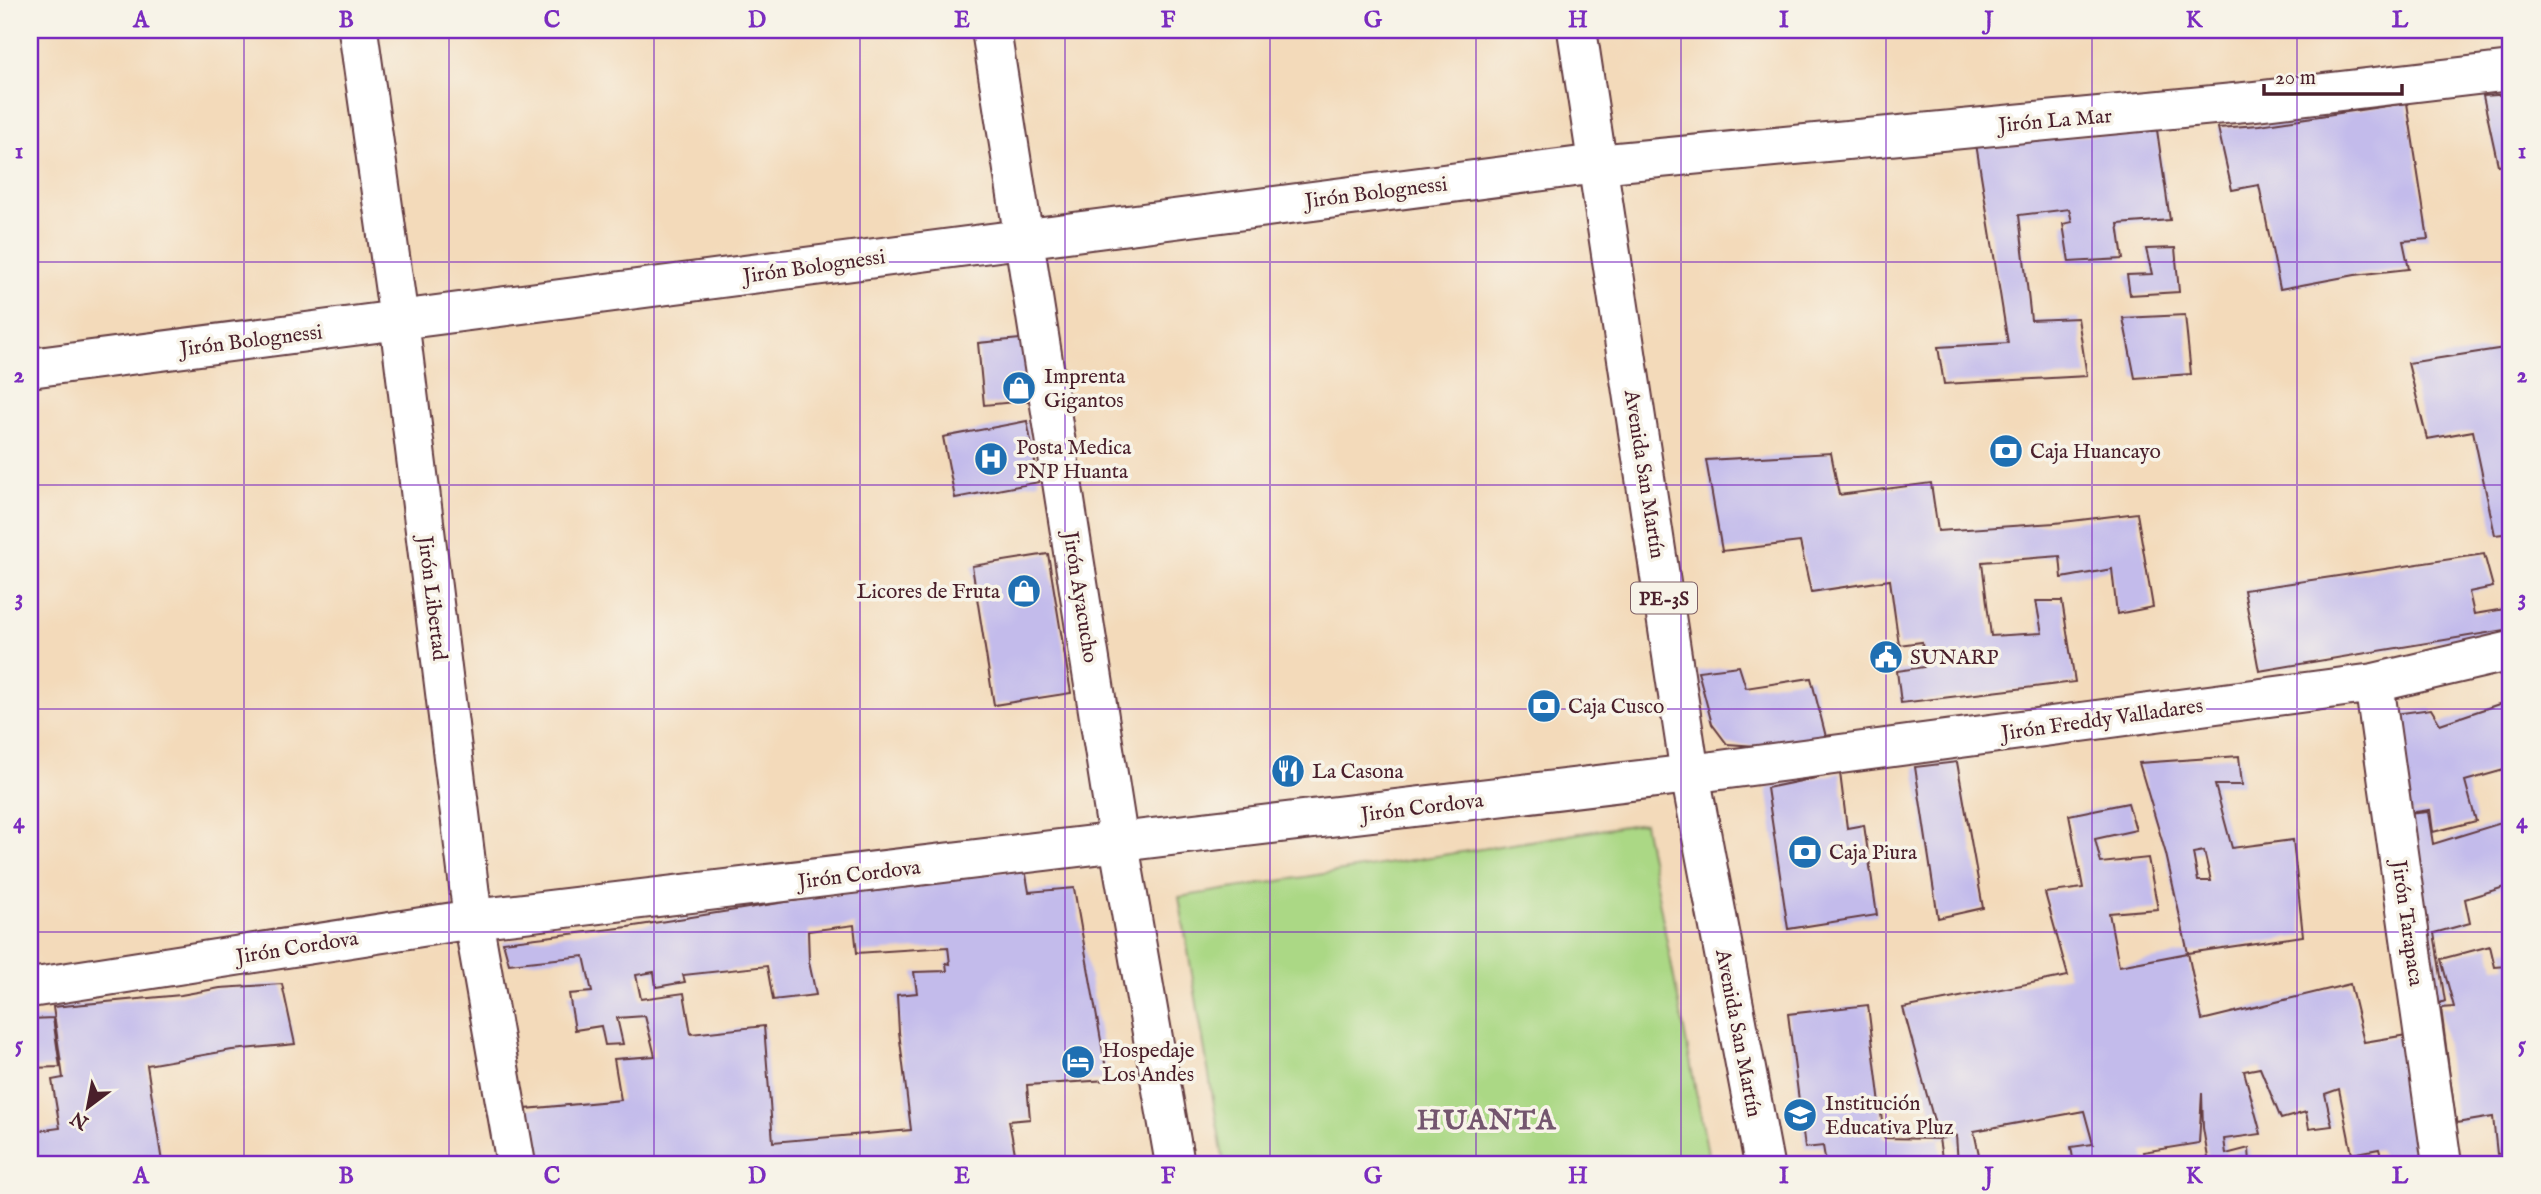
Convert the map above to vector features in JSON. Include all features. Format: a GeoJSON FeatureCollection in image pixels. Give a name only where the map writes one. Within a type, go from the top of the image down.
{"type":"FeatureCollection","features":[{"type":"Feature","properties":{"kind":"main road","name":"Jirón Libertad"},"geometry":{"type":"LineString","coordinates":[[358,30],[399,320],[473,919],[516,1164]]}},
{"type":"Feature","properties":{"kind":"main road","name":"Jirón Ayacucho"},"geometry":{"type":"LineString","coordinates":[[991,30],[1119,844],[1175,1164]]}},
{"type":"Feature","properties":{"kind":"main road","name":"Avenida San Martín"},"geometry":{"type":"LineString","coordinates":[[1577,30],[1690,774],[1764,1164]]}},
{"type":"Feature","properties":{"kind":"main road","name":"Jirón La Mar"},"geometry":{"type":"LineString","coordinates":[[1597,163],[2255,101],[2511,71]]}},
{"type":"Feature","properties":{"kind":"main road","name":"Jirón Bolognessi"},"geometry":{"type":"LineString","coordinates":[[30,368],[1597,163]]}},
{"type":"Feature","properties":{"kind":"main road","name":"Jirón Freddy Valladares"},"geometry":{"type":"LineString","coordinates":[[1690,774],[2374,682],[2511,651]]}},
{"type":"Feature","properties":{"kind":"main road","name":"Jirón Tarapaca"},"geometry":{"type":"LineString","coordinates":[[2374,682],[2442,1164]]}},
{"type":"Feature","properties":{"kind":"main road","name":"Jirón Cordova"},"geometry":{"type":"LineString","coordinates":[[30,988],[473,919],[1690,774]]}},
{"type":"Feature","properties":{"kind":"green space"},"geometry":{"type":"Polygon","coordinates":[[[1644,823],[1710,1164],[1224,1164],[1179,897],[1644,823]]]}},
{"type":"Feature","properties":{"kind":"building"},"geometry":{"type":"Polygon","coordinates":[[[2511,94],[2511,163],[2498,165],[2483,96],[2511,94]]]}},
{"type":"Feature","properties":{"kind":"building"},"geometry":{"type":"Polygon","coordinates":[[[2407,103],[2428,239],[2403,241],[2409,269],[2355,275],[2280,289],[2259,185],[2232,190],[2218,128],[2259,125],[2407,103]]]}},
{"type":"Feature","properties":{"kind":"building"},"geometry":{"type":"Polygon","coordinates":[[[2157,130],[2170,220],[2118,224],[2123,259],[2069,262],[2063,224],[2072,222],[2069,209],[2019,215],[2031,320],[2078,318],[2087,376],[1944,384],[1938,347],[2008,343],[1976,144],[2157,130]]]}},
{"type":"Feature","properties":{"kind":"building"},"geometry":{"type":"Polygon","coordinates":[[[2175,248],[2179,292],[2130,295],[2127,275],[2152,274],[2146,249],[2175,248]]]}},
{"type":"Feature","properties":{"kind":"building"},"geometry":{"type":"Polygon","coordinates":[[[2185,315],[2191,374],[2135,378],[2123,318],[2185,315]]]}},
{"type":"Feature","properties":{"kind":"building"},"geometry":{"type":"Polygon","coordinates":[[[1030,338],[1037,400],[984,405],[978,343],[1030,338]]]}},
{"type":"Feature","properties":{"kind":"building"},"geometry":{"type":"Polygon","coordinates":[[[2511,347],[2511,533],[2495,535],[2473,431],[2427,439],[2408,363],[2511,347]]]}},
{"type":"Feature","properties":{"kind":"building","name":"Posta Medica PNP Huanta"},"geometry":{"type":"Polygon","coordinates":[[[1027,421],[1039,482],[955,498],[943,437],[1027,421]]]}},
{"type":"Feature","properties":{"kind":"building"},"geometry":{"type":"Polygon","coordinates":[[[1831,453],[1839,495],[1931,483],[1938,531],[2055,523],[2137,513],[2153,607],[2117,614],[2112,569],[2062,578],[2060,556],[1982,562],[1991,636],[2042,633],[2036,601],[2062,601],[2075,682],[1901,703],[1897,671],[1924,667],[1922,642],[1899,645],[1890,580],[1811,592],[1800,542],[1722,551],[1706,460],[1831,453]]]}},
{"type":"Feature","properties":{"kind":"building"},"geometry":{"type":"Polygon","coordinates":[[[1048,554],[1071,693],[994,705],[972,566],[1048,554]]]}},
{"type":"Feature","properties":{"kind":"building"},"geometry":{"type":"Polygon","coordinates":[[[2484,554],[2493,587],[2469,592],[2474,614],[2511,608],[2511,629],[2259,671],[2244,590],[2484,554]]]}},
{"type":"Feature","properties":{"kind":"building"},"geometry":{"type":"Polygon","coordinates":[[[1739,666],[1746,688],[1811,678],[1826,737],[1757,746],[1727,744],[1712,724],[1698,671],[1739,666]]]}},
{"type":"Feature","properties":{"kind":"building"},"geometry":{"type":"Polygon","coordinates":[[[2511,700],[2511,768],[2465,781],[2476,821],[2433,832],[2430,810],[2408,813],[2387,715],[2431,709],[2440,724],[2511,700]]]}},
{"type":"Feature","properties":{"kind":"building"},"geometry":{"type":"Polygon","coordinates":[[[2239,756],[2242,785],[2215,785],[2232,848],[2293,840],[2303,936],[2188,953],[2166,854],[2139,763],[2239,756]],[[2204,851],[2193,853],[2198,881],[2211,881],[2204,851]]]}},
{"type":"Feature","properties":{"kind":"building"},"geometry":{"type":"Polygon","coordinates":[[[1957,762],[1983,908],[1938,918],[1915,767],[1957,762]]]}},
{"type":"Feature","properties":{"kind":"building"},"geometry":{"type":"Polygon","coordinates":[[[1840,773],[1847,828],[1864,825],[1877,915],[1788,929],[1767,788],[1840,773]]]}},
{"type":"Feature","properties":{"kind":"building"},"geometry":{"type":"Polygon","coordinates":[[[2128,803],[2136,830],[2095,839],[2101,863],[2148,858],[2158,909],[2109,913],[2119,966],[2188,953],[2202,1020],[2350,984],[2364,1042],[2407,1035],[2431,1164],[2383,1164],[2379,1149],[2352,1154],[2339,1089],[2325,1094],[2332,1126],[2309,1129],[2306,1112],[2281,1119],[2260,1068],[2244,1071],[2261,1134],[2224,1139],[2226,1154],[2249,1148],[2250,1164],[2209,1164],[2203,1128],[2202,1093],[2199,1143],[2143,1152],[2146,1164],[2074,1164],[2071,1147],[2093,1144],[2084,1111],[1974,1131],[1981,1164],[1958,1164],[1956,1135],[1939,1139],[1903,1008],[2068,976],[2045,893],[2083,888],[2069,815],[2128,803]]]}},
{"type":"Feature","properties":{"kind":"building"},"geometry":{"type":"Polygon","coordinates":[[[2428,812],[2433,844],[2511,820],[2511,885],[2465,899],[2470,923],[2434,933],[2445,1001],[2425,1009],[2407,814],[2428,812]]]}},
{"type":"Feature","properties":{"kind":"building"},"geometry":{"type":"Polygon","coordinates":[[[1025,869],[1029,892],[1074,888],[1108,1080],[1027,1085],[1030,1119],[1009,1121],[1017,1164],[580,1164],[579,1157],[567,1158],[568,1164],[526,1164],[526,1109],[621,1100],[614,1059],[655,1056],[645,1016],[617,1018],[623,1044],[605,1045],[601,1026],[575,1030],[569,994],[592,992],[584,956],[509,964],[503,942],[628,927],[875,888],[1025,869]],[[854,925],[808,931],[809,962],[816,995],[773,1000],[767,966],[683,975],[685,982],[656,987],[654,972],[636,975],[641,999],[684,993],[691,1034],[764,1026],[773,1142],[911,1130],[897,995],[917,993],[914,972],[947,971],[946,963],[950,964],[948,947],[857,953],[854,925]]]}},
{"type":"Feature","properties":{"kind":"building"},"geometry":{"type":"Polygon","coordinates":[[[2490,946],[2495,967],[2507,966],[2504,950],[2511,949],[2511,1153],[2497,1154],[2493,1117],[2456,1123],[2441,1008],[2454,1007],[2441,959],[2490,946]]]}},
{"type":"Feature","properties":{"kind":"building"},"geometry":{"type":"Polygon","coordinates":[[[282,984],[295,1044],[232,1050],[147,1065],[162,1162],[30,1164],[30,1132],[60,1128],[52,1080],[63,1078],[53,1007],[181,995],[220,988],[282,984]]]}},
{"type":"Feature","properties":{"kind":"building"},"geometry":{"type":"Polygon","coordinates":[[[1868,1005],[1884,1138],[1939,1139],[1943,1164],[1826,1164],[1823,1146],[1805,1148],[1788,1014],[1868,1005]]]}},
{"type":"Feature","properties":{"kind":"building"},"geometry":{"type":"Polygon","coordinates":[[[53,1018],[60,1067],[30,1068],[30,1019],[53,1018]]]}},
{"type":"Feature","properties":{"kind":"waterway"},"geometry":{"type":"LineString","coordinates":[[1979,30],[1986,30]]}},
{"type":"Feature","properties":{"kind":"place","name":"Imprenta Gigantos"},"geometry":{"type":"Point","coordinates":[1019,388]}},
{"type":"Feature","properties":{"kind":"place","name":"Caja Huancayo"},"geometry":{"type":"Point","coordinates":[2006,451]}},
{"type":"Feature","properties":{"kind":"place","name":"Posta Medica PNP Huanta"},"geometry":{"type":"Point","coordinates":[991,459]}},
{"type":"Feature","properties":{"kind":"place","name":"Licores de Fruta"},"geometry":{"type":"Point","coordinates":[1024,591]}},
{"type":"Feature","properties":{"kind":"place","name":"SUNARP"},"geometry":{"type":"Point","coordinates":[1886,657]}},
{"type":"Feature","properties":{"kind":"place","name":"Caja Cusco"},"geometry":{"type":"Point","coordinates":[1544,706]}},
{"type":"Feature","properties":{"kind":"place","name":"La Casona"},"geometry":{"type":"Point","coordinates":[1288,771]}},
{"type":"Feature","properties":{"kind":"place","name":"Caja Piura"},"geometry":{"type":"Point","coordinates":[1805,852]}},
{"type":"Feature","properties":{"kind":"place","name":"Hospedaje Los Andes"},"geometry":{"type":"Point","coordinates":[1078,1062]}},
{"type":"Feature","properties":{"kind":"place","name":"Institución Educativa Pluz"},"geometry":{"type":"Point","coordinates":[1800,1115]}},
{"type":"Feature","properties":{"kind":"district","name":"HUANTA"},"geometry":{"type":"Point","coordinates":[1487,1119]}}]}
